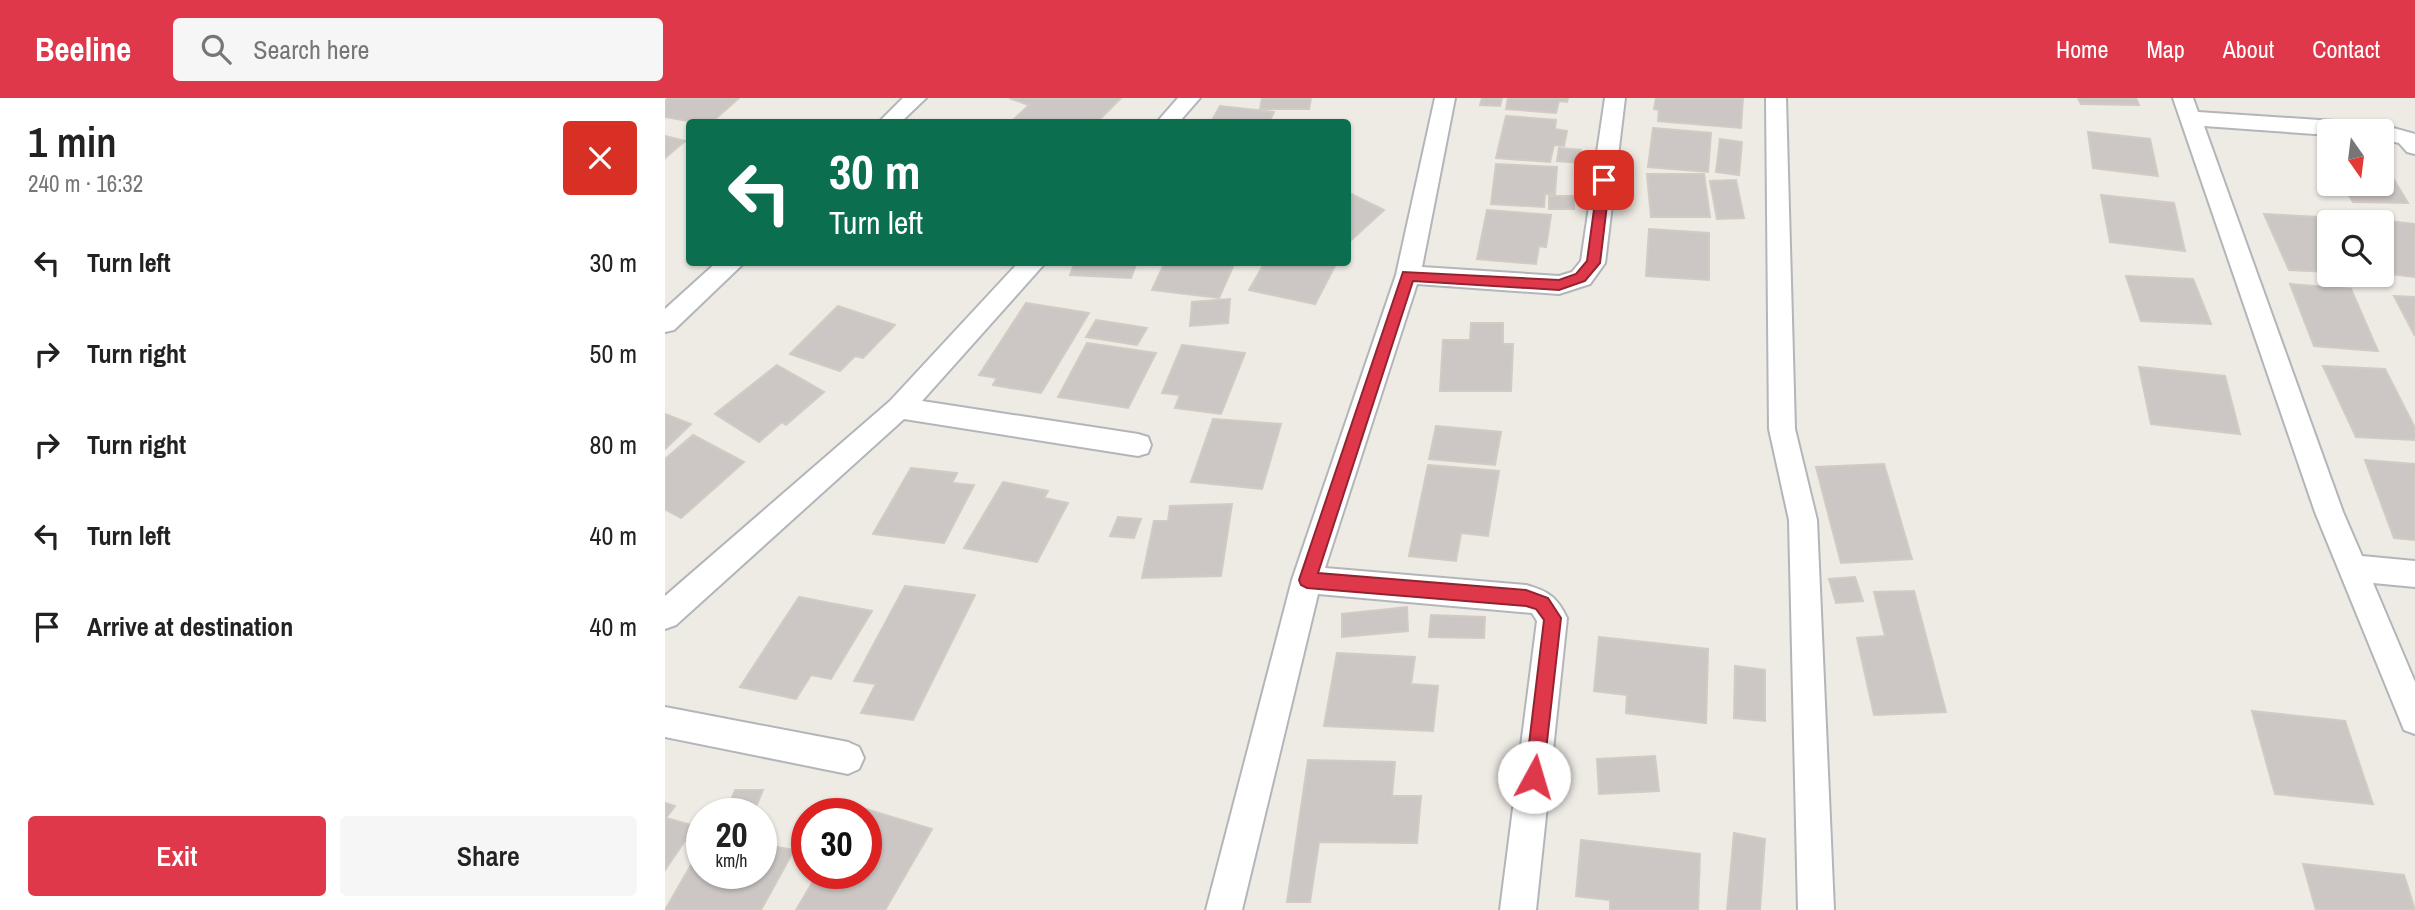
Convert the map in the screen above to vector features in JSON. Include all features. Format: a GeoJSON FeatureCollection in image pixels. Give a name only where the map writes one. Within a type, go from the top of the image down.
{"type":"FeatureCollection","features":[{"type":"Feature","properties":{"kind":"street"},"geometry":{"type":"LineString","coordinates":[[892,119],[916,98]]}},
{"type":"Feature","properties":{"kind":"street"},"geometry":{"type":"LineString","coordinates":[[1170,119],[1190,98]]}},
{"type":"Feature","properties":{"kind":"street"},"geometry":{"type":"LineString","coordinates":[[1224,910],[1307,580],[1408,275],[1445,98]]}},
{"type":"Feature","properties":{"kind":"street"},"geometry":{"type":"LineString","coordinates":[[1408,275],[1559,285],[1580,278],[1593,263],[1615,98]]}},
{"type":"Feature","properties":{"kind":"street"},"geometry":{"type":"LineString","coordinates":[[1776,98],[1782,429],[1803,520],[1816,910]]}},
{"type":"Feature","properties":{"kind":"street"},"geometry":{"type":"LineString","coordinates":[[2317,124],[2187,108],[2329,512],[2415,719]]}},
{"type":"Feature","properties":{"kind":"street"},"geometry":{"type":"LineString","coordinates":[[2394,135],[2406,138],[2415,147]]}},
{"type":"Feature","properties":{"kind":"street"},"geometry":{"type":"LineString","coordinates":[[665,323],[729,266]]}},
{"type":"Feature","properties":{"kind":"street"},"geometry":{"type":"LineString","coordinates":[[665,615],[899,408],[1030,266]]}},
{"type":"Feature","properties":{"kind":"street"},"geometry":{"type":"LineString","coordinates":[[899,408],[1138,445]]}},
{"type":"Feature","properties":{"kind":"street"},"geometry":{"type":"LineString","coordinates":[[2352,568],[2415,574]]}},
{"type":"Feature","properties":{"kind":"street"},"geometry":{"type":"LineString","coordinates":[[1307,580],[1526,598],[1542,603],[1552,618],[1518,910]]}},
{"type":"Feature","properties":{"kind":"street"},"geometry":{"type":"LineString","coordinates":[[665,722],[848,758]]}},
{"type":"Feature","properties":{"kind":"building"},"geometry":{"type":"Polygon","coordinates":[[[668,98],[739,98],[715,119],[686,121],[665,117],[665,101],[668,98]]]}},
{"type":"Feature","properties":{"kind":"building"},"geometry":{"type":"Polygon","coordinates":[[[1009,98],[1121,98],[1100,119],[1014,119],[1029,105],[1009,98]]]}},
{"type":"Feature","properties":{"kind":"building"},"geometry":{"type":"Polygon","coordinates":[[[1262,98],[1311,98],[1309,109],[1260,109],[1262,98]]]}},
{"type":"Feature","properties":{"kind":"building"},"geometry":{"type":"Polygon","coordinates":[[[1482,98],[1502,98],[1500,106],[1480,105],[1482,98]]]}},
{"type":"Feature","properties":{"kind":"building"},"geometry":{"type":"Polygon","coordinates":[[[1508,98],[1568,98],[1567,102],[1559,101],[1556,113],[1506,109],[1508,98]]]}},
{"type":"Feature","properties":{"kind":"building"},"geometry":{"type":"Polygon","coordinates":[[[1656,98],[1743,98],[1741,128],[1658,121],[1659,110],[1654,109],[1656,98]]]}},
{"type":"Feature","properties":{"kind":"building"},"geometry":{"type":"Polygon","coordinates":[[[2078,98],[2136,98],[2139,105],[2081,104],[2078,98]]]}},
{"type":"Feature","properties":{"kind":"building"},"geometry":{"type":"Polygon","coordinates":[[[1220,106],[1274,112],[1270,119],[1213,119],[1220,106]]]}},
{"type":"Feature","properties":{"kind":"building"},"geometry":{"type":"Polygon","coordinates":[[[1506,116],[1556,120],[1555,129],[1567,131],[1564,146],[1554,145],[1550,162],[1496,158],[1506,116]]]}},
{"type":"Feature","properties":{"kind":"building"},"geometry":{"type":"Polygon","coordinates":[[[1653,128],[1711,133],[1708,172],[1648,167],[1653,128]]]}},
{"type":"Feature","properties":{"kind":"building"},"geometry":{"type":"Polygon","coordinates":[[[2088,132],[2150,139],[2158,176],[2093,168],[2088,132]]]}},
{"type":"Feature","properties":{"kind":"building"},"geometry":{"type":"Polygon","coordinates":[[[665,136],[685,141],[665,158],[665,136]]]}},
{"type":"Feature","properties":{"kind":"building"},"geometry":{"type":"Polygon","coordinates":[[[1720,139],[1742,142],[1739,175],[1716,172],[1720,139]]]}},
{"type":"Feature","properties":{"kind":"building"},"geometry":{"type":"Polygon","coordinates":[[[1559,148],[1581,150],[1580,163],[1557,161],[1559,148]]]}},
{"type":"Feature","properties":{"kind":"building"},"geometry":{"type":"Polygon","coordinates":[[[1496,164],[1557,167],[1555,194],[1545,194],[1544,207],[1491,204],[1496,164]]]}},
{"type":"Feature","properties":{"kind":"building"},"geometry":{"type":"Polygon","coordinates":[[[1647,174],[1704,174],[1710,217],[1651,217],[1647,174]]]}},
{"type":"Feature","properties":{"kind":"building"},"geometry":{"type":"Polygon","coordinates":[[[1736,180],[1744,218],[1717,219],[1710,181],[1736,180]]]}},
{"type":"Feature","properties":{"kind":"building"},"geometry":{"type":"Polygon","coordinates":[[[2394,180],[2408,203],[2353,202],[2349,196],[2394,196],[2394,180]]]}},
{"type":"Feature","properties":{"kind":"building"},"geometry":{"type":"Polygon","coordinates":[[[1351,194],[1384,210],[1351,240],[1351,194]]]}},
{"type":"Feature","properties":{"kind":"building"},"geometry":{"type":"Polygon","coordinates":[[[2101,195],[2174,203],[2185,251],[2110,242],[2101,195]]]}},
{"type":"Feature","properties":{"kind":"building"},"geometry":{"type":"Polygon","coordinates":[[[1549,196],[1574,196],[1574,209],[1549,209],[1549,196]]]}},
{"type":"Feature","properties":{"kind":"building"},"geometry":{"type":"Polygon","coordinates":[[[1487,210],[1551,215],[1546,247],[1539,246],[1536,264],[1477,259],[1487,210]]]}},
{"type":"Feature","properties":{"kind":"building"},"geometry":{"type":"Polygon","coordinates":[[[2264,214],[2317,217],[2317,271],[2289,270],[2264,214]]]}},
{"type":"Feature","properties":{"kind":"building"},"geometry":{"type":"Polygon","coordinates":[[[2394,222],[2415,224],[2415,277],[2394,274],[2394,222]]]}},
{"type":"Feature","properties":{"kind":"building"},"geometry":{"type":"Polygon","coordinates":[[[1649,229],[1709,233],[1709,280],[1646,276],[1649,229]]]}},
{"type":"Feature","properties":{"kind":"building"},"geometry":{"type":"Polygon","coordinates":[[[1073,266],[1136,266],[1131,278],[1070,275],[1073,266]]]}},
{"type":"Feature","properties":{"kind":"building"},"geometry":{"type":"Polygon","coordinates":[[[1163,266],[1233,266],[1219,298],[1152,290],[1163,266]]]}},
{"type":"Feature","properties":{"kind":"building"},"geometry":{"type":"Polygon","coordinates":[[[1263,266],[1335,266],[1315,304],[1249,290],[1263,266]]]}},
{"type":"Feature","properties":{"kind":"building"},"geometry":{"type":"Polygon","coordinates":[[[2126,276],[2193,279],[2211,324],[2141,321],[2126,276]]]}},
{"type":"Feature","properties":{"kind":"building"},"geometry":{"type":"Polygon","coordinates":[[[2290,284],[2351,289],[2378,351],[2314,346],[2290,284]]]}},
{"type":"Feature","properties":{"kind":"building"},"geometry":{"type":"Polygon","coordinates":[[[2394,296],[2415,297],[2415,336],[2394,296]]]}},
{"type":"Feature","properties":{"kind":"building"},"geometry":{"type":"Polygon","coordinates":[[[1230,299],[1228,323],[1190,326],[1192,302],[1230,299]]]}},
{"type":"Feature","properties":{"kind":"building"},"geometry":{"type":"Polygon","coordinates":[[[1026,303],[1089,313],[1041,393],[993,385],[997,378],[979,375],[1026,303]]]}},
{"type":"Feature","properties":{"kind":"building"},"geometry":{"type":"Polygon","coordinates":[[[838,306],[895,325],[863,358],[855,356],[840,371],[790,354],[838,306]]]}},
{"type":"Feature","properties":{"kind":"building"},"geometry":{"type":"Polygon","coordinates":[[[1096,320],[1147,328],[1137,345],[1086,337],[1096,320]]]}},
{"type":"Feature","properties":{"kind":"building"},"geometry":{"type":"Polygon","coordinates":[[[1471,323],[1503,323],[1503,344],[1513,344],[1511,391],[1440,391],[1443,340],[1470,340],[1471,323]]]}},
{"type":"Feature","properties":{"kind":"building"},"geometry":{"type":"Polygon","coordinates":[[[1087,343],[1156,353],[1128,408],[1058,397],[1087,343]]]}},
{"type":"Feature","properties":{"kind":"building"},"geometry":{"type":"Polygon","coordinates":[[[1182,345],[1245,353],[1221,414],[1175,408],[1180,395],[1162,393],[1182,345]]]}},
{"type":"Feature","properties":{"kind":"building"},"geometry":{"type":"Polygon","coordinates":[[[777,365],[824,392],[786,425],[782,422],[759,442],[715,414],[777,365]]]}},
{"type":"Feature","properties":{"kind":"building"},"geometry":{"type":"Polygon","coordinates":[[[2323,366],[2385,369],[2415,428],[2415,440],[2356,437],[2323,366]]]}},
{"type":"Feature","properties":{"kind":"building"},"geometry":{"type":"Polygon","coordinates":[[[2139,367],[2225,376],[2240,434],[2151,424],[2139,367]]]}},
{"type":"Feature","properties":{"kind":"building"},"geometry":{"type":"Polygon","coordinates":[[[665,414],[691,424],[665,449],[665,414]]]}},
{"type":"Feature","properties":{"kind":"building"},"geometry":{"type":"Polygon","coordinates":[[[1213,419],[1281,424],[1262,489],[1191,482],[1213,419]]]}},
{"type":"Feature","properties":{"kind":"building"},"geometry":{"type":"Polygon","coordinates":[[[1436,426],[1501,432],[1495,465],[1429,459],[1436,426]]]}},
{"type":"Feature","properties":{"kind":"building"},"geometry":{"type":"Polygon","coordinates":[[[693,435],[744,462],[681,518],[665,509],[665,459],[693,435]]]}},
{"type":"Feature","properties":{"kind":"building"},"geometry":{"type":"Polygon","coordinates":[[[2365,460],[2415,464],[2415,540],[2394,538],[2365,460]]]}},
{"type":"Feature","properties":{"kind":"building"},"geometry":{"type":"Polygon","coordinates":[[[1884,464],[1912,559],[1841,563],[1816,467],[1884,464]]]}},
{"type":"Feature","properties":{"kind":"building"},"geometry":{"type":"Polygon","coordinates":[[[1428,465],[1499,471],[1488,536],[1461,533],[1456,561],[1409,556],[1428,465]]]}},
{"type":"Feature","properties":{"kind":"building"},"geometry":{"type":"Polygon","coordinates":[[[911,468],[957,473],[952,483],[974,485],[944,543],[873,534],[911,468]]]}},
{"type":"Feature","properties":{"kind":"building"},"geometry":{"type":"Polygon","coordinates":[[[1003,482],[1048,491],[1044,498],[1068,503],[1037,562],[964,548],[1003,482]]]}},
{"type":"Feature","properties":{"kind":"building"},"geometry":{"type":"Polygon","coordinates":[[[1232,504],[1221,576],[1142,578],[1154,521],[1168,521],[1170,506],[1232,504]]]}},
{"type":"Feature","properties":{"kind":"building"},"geometry":{"type":"Polygon","coordinates":[[[1118,517],[1141,519],[1134,538],[1110,536],[1118,517]]]}},
{"type":"Feature","properties":{"kind":"building"},"geometry":{"type":"Polygon","coordinates":[[[1855,577],[1863,601],[1836,603],[1829,579],[1855,577]]]}},
{"type":"Feature","properties":{"kind":"building"},"geometry":{"type":"Polygon","coordinates":[[[905,586],[975,595],[913,720],[861,713],[876,684],[854,681],[905,586]]]}},
{"type":"Feature","properties":{"kind":"building"},"geometry":{"type":"Polygon","coordinates":[[[1914,591],[1946,712],[1874,715],[1857,638],[1885,636],[1874,592],[1914,591]]]}},
{"type":"Feature","properties":{"kind":"building"},"geometry":{"type":"Polygon","coordinates":[[[799,597],[872,611],[831,679],[811,675],[796,699],[740,687],[799,597]]]}},
{"type":"Feature","properties":{"kind":"building"},"geometry":{"type":"Polygon","coordinates":[[[1407,607],[1408,631],[1342,637],[1342,614],[1407,607]]]}},
{"type":"Feature","properties":{"kind":"building"},"geometry":{"type":"Polygon","coordinates":[[[1431,615],[1485,617],[1484,638],[1429,637],[1431,615]]]}},
{"type":"Feature","properties":{"kind":"building"},"geometry":{"type":"Polygon","coordinates":[[[1599,637],[1708,649],[1706,723],[1626,713],[1627,695],[1594,691],[1599,637]]]}},
{"type":"Feature","properties":{"kind":"building"},"geometry":{"type":"Polygon","coordinates":[[[1337,653],[1415,657],[1411,684],[1438,686],[1433,731],[1324,726],[1337,653]]]}},
{"type":"Feature","properties":{"kind":"building"},"geometry":{"type":"Polygon","coordinates":[[[1735,666],[1765,670],[1765,721],[1734,718],[1735,666]]]}},
{"type":"Feature","properties":{"kind":"building"},"geometry":{"type":"Polygon","coordinates":[[[2252,711],[2345,721],[2373,804],[2275,794],[2252,711]]]}},
{"type":"Feature","properties":{"kind":"building"},"geometry":{"type":"Polygon","coordinates":[[[1655,756],[1659,791],[1599,794],[1597,759],[1655,756]]]}},
{"type":"Feature","properties":{"kind":"building"},"geometry":{"type":"Polygon","coordinates":[[[1308,760],[1395,762],[1392,796],[1421,796],[1417,843],[1319,842],[1310,902],[1287,902],[1308,760]]]}},
{"type":"Feature","properties":{"kind":"building"},"geometry":{"type":"Polygon","coordinates":[[[735,790],[763,790],[760,798],[732,798],[735,790]]]}},
{"type":"Feature","properties":{"kind":"building"},"geometry":{"type":"Polygon","coordinates":[[[665,803],[675,806],[666,818],[686,824],[686,839],[665,870],[665,803]]]}},
{"type":"Feature","properties":{"kind":"building"},"geometry":{"type":"Polygon","coordinates":[[[882,814],[932,829],[885,910],[796,910],[808,889],[882,889],[882,814]]]}},
{"type":"Feature","properties":{"kind":"building"},"geometry":{"type":"Polygon","coordinates":[[[1734,833],[1765,839],[1760,910],[1727,910],[1734,833]]]}},
{"type":"Feature","properties":{"kind":"building"},"geometry":{"type":"Polygon","coordinates":[[[1581,840],[1700,854],[1698,910],[1610,910],[1610,900],[1576,896],[1581,840]]]}},
{"type":"Feature","properties":{"kind":"building"},"geometry":{"type":"Polygon","coordinates":[[[777,847],[791,849],[791,855],[777,881],[777,847]]]}},
{"type":"Feature","properties":{"kind":"building"},"geometry":{"type":"Polygon","coordinates":[[[2303,864],[2404,875],[2415,910],[2316,910],[2303,864]]]}},
{"type":"Feature","properties":{"kind":"building"},"geometry":{"type":"Polygon","coordinates":[[[686,874],[686,889],[773,889],[761,910],[665,910],[686,874]]]}},
{"type":"Feature","properties":{"kind":"route"},"geometry":{"type":"LineString","coordinates":[[1534,777],[1552,618],[1542,603],[1526,598],[1307,580],[1408,275],[1559,285],[1580,278],[1593,263],[1604,180]]}}]}
